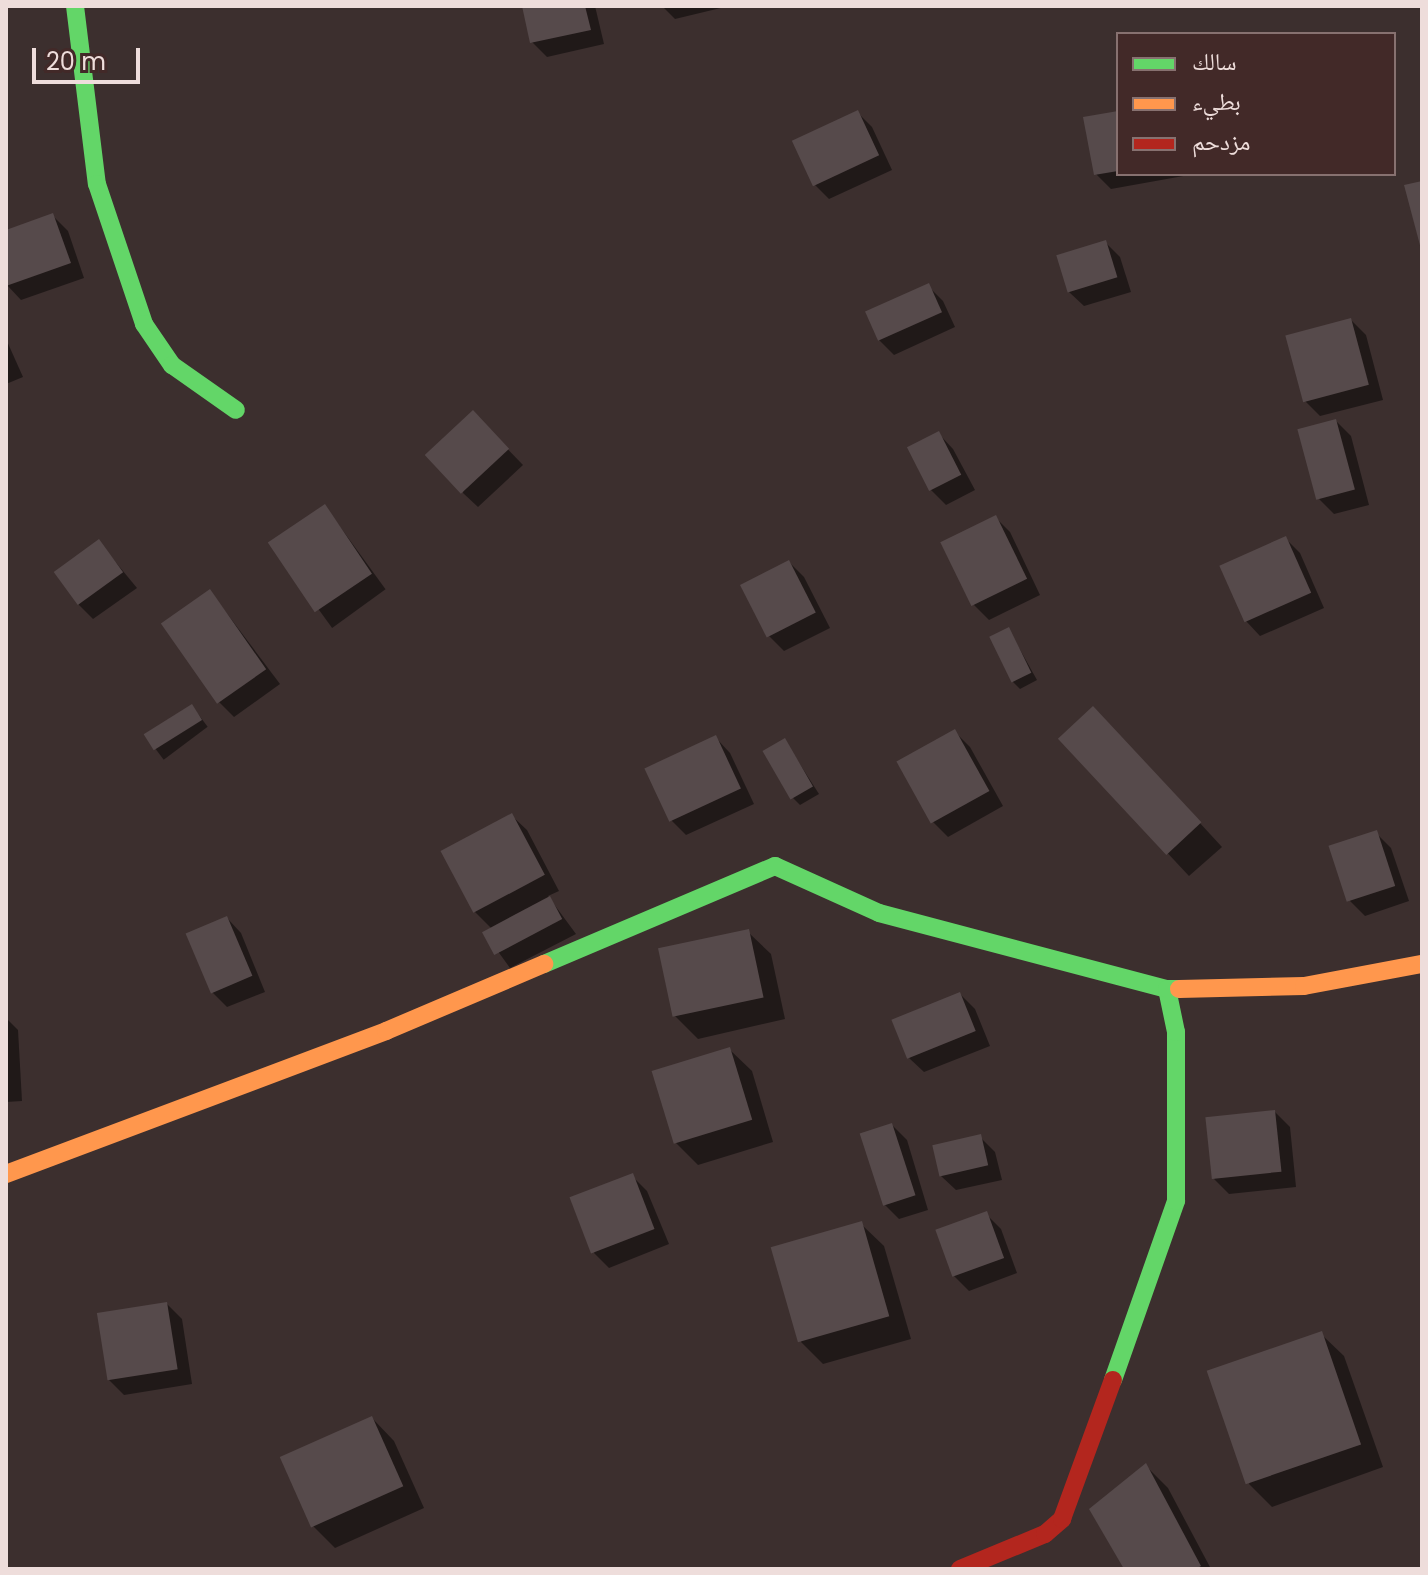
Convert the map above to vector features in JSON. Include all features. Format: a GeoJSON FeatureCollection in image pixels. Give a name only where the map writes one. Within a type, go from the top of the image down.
{"type":"FeatureCollection","features":[{"type":"Feature","properties":{"kind":"street"},"geometry":{"type":"LineString","coordinates":[[75,6],[97,184],[144,324],[172,365],[236,410]]}},
{"type":"Feature","properties":{"kind":"street"},"geometry":{"type":"LineString","coordinates":[[6,1174],[386,1031],[775,866],[879,913],[1167,989],[1304,986],[1422,964]]}},
{"type":"Feature","properties":{"kind":"street"},"geometry":{"type":"LineString","coordinates":[[960,1569],[1045,1534],[1062,1519],[1154,1269],[1176,1201],[1172,1054],[1176,1032],[1167,989]]}},
{"type":"Feature","properties":{"kind":"building"},"geometry":{"type":"Polygon","coordinates":[[[522,6],[585,6],[591,30],[530,43],[522,6]]]}},
{"type":"Feature","properties":{"kind":"building"},"geometry":{"type":"Polygon","coordinates":[[[858,110],[879,155],[813,186],[792,141],[858,110]]]}},
{"type":"Feature","properties":{"kind":"building"},"geometry":{"type":"Polygon","coordinates":[[[1116,111],[1116,171],[1094,175],[1083,117],[1116,111]]]}},
{"type":"Feature","properties":{"kind":"building"},"geometry":{"type":"Polygon","coordinates":[[[1422,181],[1422,249],[1421,249],[1404,185],[1422,181]]]}},
{"type":"Feature","properties":{"kind":"building"},"geometry":{"type":"Polygon","coordinates":[[[53,213],[71,263],[6,286],[6,230],[53,213]]]}},
{"type":"Feature","properties":{"kind":"building"},"geometry":{"type":"Polygon","coordinates":[[[1106,240],[1117,277],[1068,292],[1056,255],[1106,240]]]}},
{"type":"Feature","properties":{"kind":"building"},"geometry":{"type":"Polygon","coordinates":[[[929,283],[942,312],[878,341],[865,311],[929,283]]]}},
{"type":"Feature","properties":{"kind":"building"},"geometry":{"type":"Polygon","coordinates":[[[1351,318],[1369,385],[1303,402],[1285,336],[1351,318]]]}},
{"type":"Feature","properties":{"kind":"building"},"geometry":{"type":"Polygon","coordinates":[[[473,410],[509,449],[461,494],[425,455],[473,410]]]}},
{"type":"Feature","properties":{"kind":"building"},"geometry":{"type":"Polygon","coordinates":[[[1336,419],[1355,490],[1316,500],[1297,429],[1336,419]]]}},
{"type":"Feature","properties":{"kind":"building"},"geometry":{"type":"Polygon","coordinates":[[[939,431],[961,475],[929,491],[907,447],[939,431]]]}},
{"type":"Feature","properties":{"kind":"building"},"geometry":{"type":"Polygon","coordinates":[[[325,504],[372,574],[315,612],[268,543],[325,504]]]}},
{"type":"Feature","properties":{"kind":"building"},"geometry":{"type":"Polygon","coordinates":[[[996,515],[1027,579],[971,606],[940,542],[996,515]]]}},
{"type":"Feature","properties":{"kind":"building"},"geometry":{"type":"Polygon","coordinates":[[[1286,536],[1311,593],[1245,622],[1219,566],[1286,536]]]}},
{"type":"Feature","properties":{"kind":"building"},"geometry":{"type":"Polygon","coordinates":[[[99,539],[123,572],[78,605],[54,572],[99,539]]]}},
{"type":"Feature","properties":{"kind":"building"},"geometry":{"type":"Polygon","coordinates":[[[789,560],[816,613],[767,638],[740,585],[789,560]]]}},
{"type":"Feature","properties":{"kind":"building"},"geometry":{"type":"Polygon","coordinates":[[[210,589],[266,669],[217,704],[161,623],[210,589]]]}},
{"type":"Feature","properties":{"kind":"building"},"geometry":{"type":"Polygon","coordinates":[[[1009,627],[1031,673],[1012,682],[989,637],[1009,627]]]}},
{"type":"Feature","properties":{"kind":"building"},"geometry":{"type":"Polygon","coordinates":[[[192,704],[202,720],[154,750],[144,734],[192,704]]]}},
{"type":"Feature","properties":{"kind":"building"},"geometry":{"type":"Polygon","coordinates":[[[1093,706],[1201,822],[1166,855],[1058,739],[1093,706]]]}},
{"type":"Feature","properties":{"kind":"building"},"geometry":{"type":"Polygon","coordinates":[[[955,729],[989,791],[931,824],[896,761],[955,729]]]}},
{"type":"Feature","properties":{"kind":"building"},"geometry":{"type":"Polygon","coordinates":[[[716,735],[741,788],[669,822],[644,768],[716,735]]]}},
{"type":"Feature","properties":{"kind":"building"},"geometry":{"type":"Polygon","coordinates":[[[785,738],[813,786],[790,799],[762,751],[785,738]]]}},
{"type":"Feature","properties":{"kind":"building"},"geometry":{"type":"Polygon","coordinates":[[[512,813],[545,875],[473,913],[440,851],[512,813]]]}},
{"type":"Feature","properties":{"kind":"building"},"geometry":{"type":"Polygon","coordinates":[[[1377,830],[1395,886],[1347,902],[1328,846],[1377,830]]]}},
{"type":"Feature","properties":{"kind":"building"},"geometry":{"type":"Polygon","coordinates":[[[550,896],[562,919],[494,955],[482,932],[550,896]]]}},
{"type":"Feature","properties":{"kind":"building"},"geometry":{"type":"Polygon","coordinates":[[[227,916],[252,976],[211,993],[186,934],[227,916]]]}},
{"type":"Feature","properties":{"kind":"building"},"geometry":{"type":"Polygon","coordinates":[[[749,929],[764,997],[673,1017],[658,948],[749,929]]]}},
{"type":"Feature","properties":{"kind":"building"},"geometry":{"type":"Polygon","coordinates":[[[960,992],[976,1031],[907,1059],[891,1020],[960,992]]]}},
{"type":"Feature","properties":{"kind":"building"},"geometry":{"type":"Polygon","coordinates":[[[730,1047],[752,1120],[674,1144],[652,1071],[730,1047]]]}},
{"type":"Feature","properties":{"kind":"building"},"geometry":{"type":"Polygon","coordinates":[[[1275,1110],[1281,1172],[1212,1179],[1205,1117],[1275,1110]]]}},
{"type":"Feature","properties":{"kind":"building"},"geometry":{"type":"Polygon","coordinates":[[[892,1123],[915,1195],[883,1206],[860,1134],[892,1123]]]}},
{"type":"Feature","properties":{"kind":"building"},"geometry":{"type":"Polygon","coordinates":[[[981,1134],[988,1165],[939,1176],[932,1145],[981,1134]]]}},
{"type":"Feature","properties":{"kind":"building"},"geometry":{"type":"Polygon","coordinates":[[[633,1173],[655,1229],[591,1253],[570,1197],[633,1173]]]}},
{"type":"Feature","properties":{"kind":"building"},"geometry":{"type":"Polygon","coordinates":[[[987,1211],[1004,1258],[952,1277],[935,1230],[987,1211]]]}},
{"type":"Feature","properties":{"kind":"building"},"geometry":{"type":"Polygon","coordinates":[[[862,1221],[889,1316],[798,1342],[771,1247],[862,1221]]]}},
{"type":"Feature","properties":{"kind":"building"},"geometry":{"type":"Polygon","coordinates":[[[167,1302],[178,1369],[108,1380],[97,1313],[167,1302]]]}},
{"type":"Feature","properties":{"kind":"building"},"geometry":{"type":"Polygon","coordinates":[[[1322,1331],[1361,1444],[1246,1484],[1207,1371],[1322,1331]]]}},
{"type":"Feature","properties":{"kind":"building"},"geometry":{"type":"Polygon","coordinates":[[[372,1416],[403,1486],[311,1527],[280,1457],[372,1416]]]}},
{"type":"Feature","properties":{"kind":"building"},"geometry":{"type":"Polygon","coordinates":[[[1146,1463],[1201,1566],[1196,1569],[1124,1569],[1089,1509],[1146,1463]]]}},
{"type":"Feature","properties":{"kind":"traffic: fast"},"geometry":{"type":"LineString","coordinates":[[75,6],[97,184],[144,324],[172,365],[236,410]]}},
{"type":"Feature","properties":{"kind":"traffic: fast"},"geometry":{"type":"LineString","coordinates":[[544,964],[775,866],[879,913],[1167,989]]}},
{"type":"Feature","properties":{"kind":"traffic: fast"},"geometry":{"type":"LineString","coordinates":[[1113,1380],[1176,1201],[1176,1032],[1167,989],[1179,989]]}},
{"type":"Feature","properties":{"kind":"traffic: slow"},"geometry":{"type":"LineString","coordinates":[[6,1174],[386,1031],[544,964]]}},
{"type":"Feature","properties":{"kind":"traffic: slow"},"geometry":{"type":"LineString","coordinates":[[1179,989],[1304,986],[1422,964]]}},
{"type":"Feature","properties":{"kind":"traffic: jam"},"geometry":{"type":"LineString","coordinates":[[960,1569],[1045,1534],[1062,1519],[1113,1380]]}}]}
